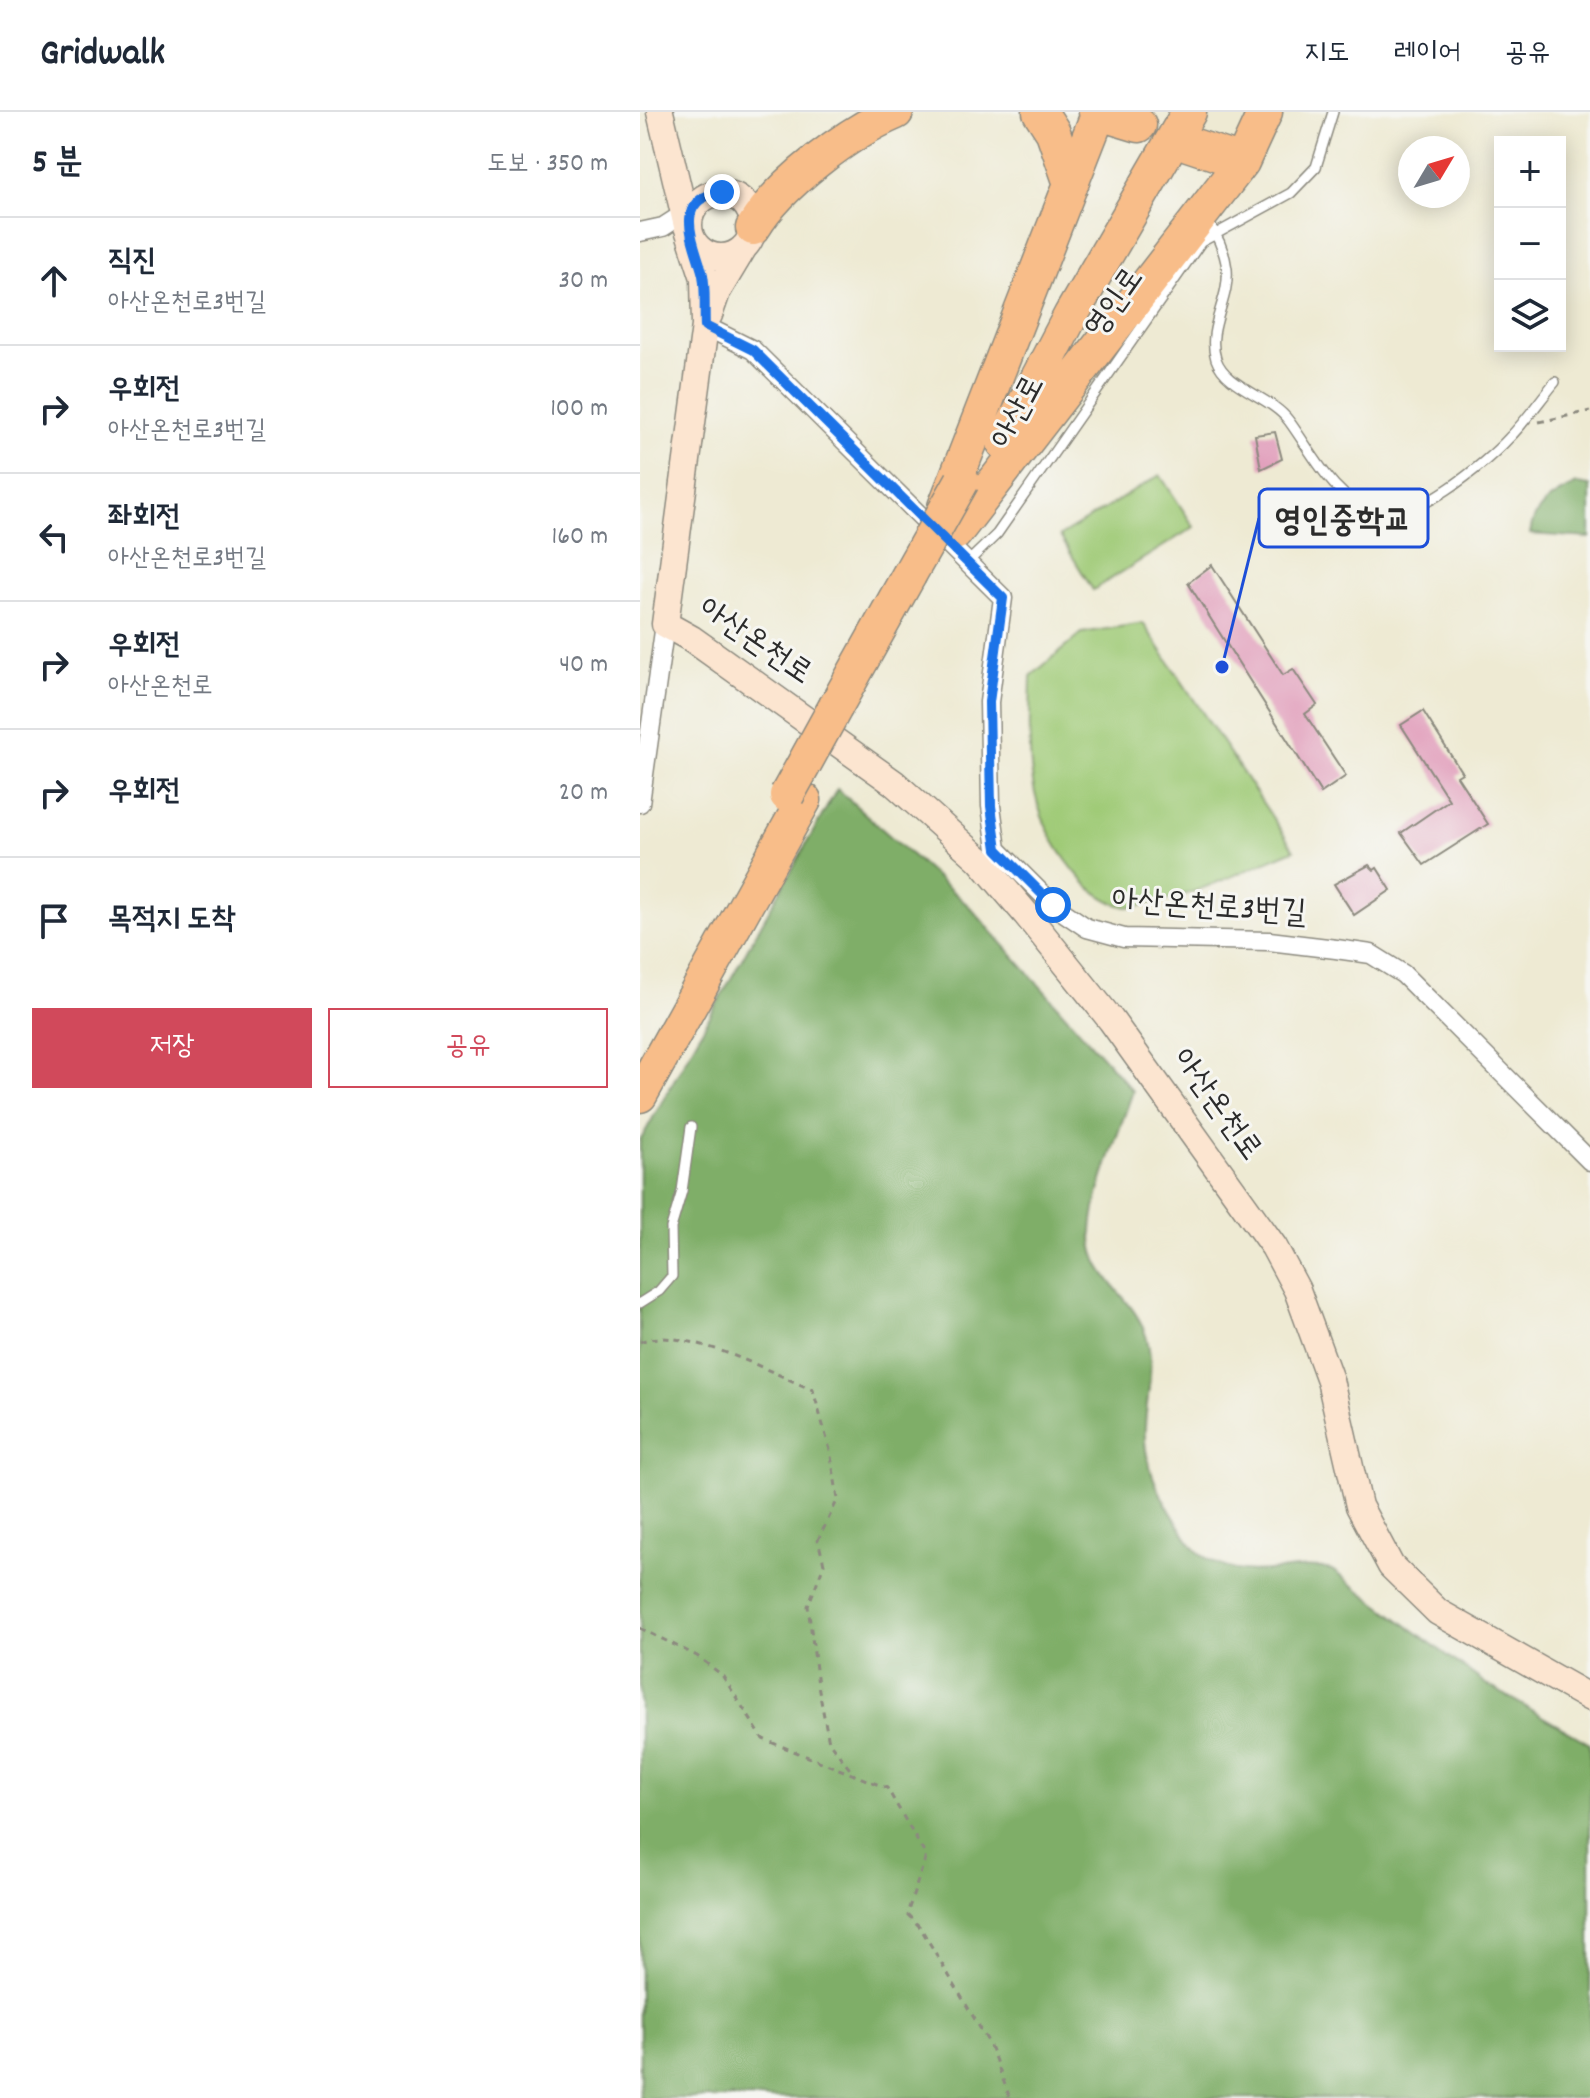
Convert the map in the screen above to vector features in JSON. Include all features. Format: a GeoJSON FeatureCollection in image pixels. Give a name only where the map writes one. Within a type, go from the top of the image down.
{"type":"FeatureCollection","features":[{"type":"Feature","properties":{"kind":"highway"},"geometry":{"type":"LineString","coordinates":[[740,217],[784,190],[876,120],[896,112]]}},
{"type":"Feature","properties":{"kind":"highway"},"geometry":{"type":"LineString","coordinates":[[1040,112],[1053,132],[1071,184]]}},
{"type":"Feature","properties":{"kind":"highway"},"geometry":{"type":"LineString","coordinates":[[969,488],[1098,112],[1152,119]]}},
{"type":"Feature","properties":{"kind":"highway"},"geometry":{"type":"LineString","coordinates":[[969,488],[1209,224],[1265,112]]}},
{"type":"Feature","properties":{"kind":"highway","name":"아산로"},"geometry":{"type":"LineString","coordinates":[[796,797],[915,583],[954,538],[969,488],[1152,119]]}},
{"type":"Feature","properties":{"kind":"highway"},"geometry":{"type":"LineString","coordinates":[[1188,128],[1242,162]]}},
{"type":"Feature","properties":{"kind":"highway","name":"아산로"},"geometry":{"type":"LineString","coordinates":[[969,488],[1071,315],[1188,128]]}},
{"type":"Feature","properties":{"kind":"highway"},"geometry":{"type":"LineString","coordinates":[[640,1051],[796,797]]}},
{"type":"Feature","properties":{"kind":"highway"},"geometry":{"type":"LineString","coordinates":[[640,1095],[796,797]]}},
{"type":"Feature","properties":{"kind":"main road"},"geometry":{"type":"LineString","coordinates":[[660,112],[690,219],[705,253],[726,257],[740,217]]}},
{"type":"Feature","properties":{"kind":"main road"},"geometry":{"type":"LineString","coordinates":[[673,158],[694,182],[740,217]]}},
{"type":"Feature","properties":{"kind":"main road"},"geometry":{"type":"LineString","coordinates":[[690,219],[702,199],[740,217]]}},
{"type":"Feature","properties":{"kind":"main road"},"geometry":{"type":"LineString","coordinates":[[705,326],[740,217]]}},
{"type":"Feature","properties":{"kind":"main road","name":"아산온천로"},"geometry":{"type":"LineString","coordinates":[[690,219],[704,278],[705,326],[665,624],[692,639],[894,783],[989,856],[1274,1247],[1297,1290],[1330,1380],[1359,1506],[1391,1566],[1438,1612],[1590,1698]]}},
{"type":"Feature","properties":{"kind":"street"},"geometry":{"type":"LineString","coordinates":[[640,232],[690,219]]}},
{"type":"Feature","properties":{"kind":"street"},"geometry":{"type":"LineString","coordinates":[[705,326],[753,350],[954,538],[1003,598],[989,702],[989,856]]}},
{"type":"Feature","properties":{"kind":"street","name":"아산온천로"},"geometry":{"type":"LineString","coordinates":[[640,803],[665,624]]}},
{"type":"Feature","properties":{"kind":"street","name":"아산온천로3번길"},"geometry":{"type":"LineString","coordinates":[[989,856],[1087,928],[1124,938],[1269,941],[1371,954],[1403,974],[1590,1161]]}},
{"type":"Feature","properties":{"kind":"lane","name":"영인로"},"geometry":{"type":"LineString","coordinates":[[954,538],[997,534],[1201,242],[1209,224],[1291,193],[1316,167],[1333,112]]}},
{"type":"Feature","properties":{"kind":"lane"},"geometry":{"type":"LineString","coordinates":[[1209,224],[1227,271],[1212,339],[1220,369],[1288,418],[1323,474],[1344,494],[1377,514],[1403,511],[1432,499],[1510,438],[1555,382]]}},
{"type":"Feature","properties":{"kind":"lane"},"geometry":{"type":"LineString","coordinates":[[640,1303],[659,1291],[672,1276],[671,1228],[682,1191],[691,1127]]}},
{"type":"Feature","properties":{"kind":"path"},"geometry":{"type":"LineString","coordinates":[[1510,438],[1539,422],[1590,411]]}},
{"type":"Feature","properties":{"kind":"path"},"geometry":{"type":"LineString","coordinates":[[640,1342],[654,1336],[711,1347],[729,1356],[753,1360],[813,1390],[830,1450],[838,1499],[818,1540],[824,1564],[808,1606],[811,1635],[829,1742],[855,1776]]}},
{"type":"Feature","properties":{"kind":"path"},"geometry":{"type":"LineString","coordinates":[[640,1628],[697,1656],[722,1675],[763,1739],[887,1788],[926,1856],[907,1914],[920,1927],[989,2043],[1010,2098]]}},
{"type":"Feature","properties":{"kind":"green space"},"geometry":{"type":"Polygon","coordinates":[[[1160,475],[1194,527],[1093,590],[1060,536],[1160,475]]]}},
{"type":"Feature","properties":{"kind":"green space"},"geometry":{"type":"Polygon","coordinates":[[[1577,484],[1590,486],[1590,538],[1530,534],[1540,509],[1577,484]]]}},
{"type":"Feature","properties":{"kind":"green space"},"geometry":{"type":"Polygon","coordinates":[[[1143,623],[1294,850],[1173,898],[1125,907],[1088,886],[1064,857],[1039,810],[1031,761],[1031,676],[1082,633],[1143,623]]]}},
{"type":"Feature","properties":{"kind":"green space"},"geometry":{"type":"Polygon","coordinates":[[[837,789],[970,907],[1133,1091],[1096,1203],[1092,1237],[1098,1263],[1144,1330],[1150,1360],[1145,1420],[1148,1460],[1162,1497],[1190,1543],[1208,1559],[1241,1571],[1332,1570],[1486,1684],[1590,1744],[1590,2098],[640,2098],[640,1141],[837,789]]]}},
{"type":"Feature","properties":{"kind":"building"},"geometry":{"type":"Polygon","coordinates":[[[1275,432],[1282,459],[1261,469],[1255,435],[1275,432]]]}},
{"type":"Feature","properties":{"kind":"building"},"geometry":{"type":"Polygon","coordinates":[[[1212,565],[1283,675],[1293,669],[1317,705],[1305,714],[1346,776],[1321,793],[1188,583],[1212,565]]]}},
{"type":"Feature","properties":{"kind":"building"},"geometry":{"type":"Polygon","coordinates":[[[1423,711],[1462,773],[1457,776],[1488,824],[1424,865],[1401,833],[1449,800],[1401,725],[1423,711]]]}},
{"type":"Feature","properties":{"kind":"building"},"geometry":{"type":"Polygon","coordinates":[[[1369,865],[1374,870],[1377,868],[1391,890],[1354,915],[1334,884],[1369,865]]]}},
{"type":"Feature","properties":{"kind":"place","name":"영인중학교"},"geometry":{"type":"Point","coordinates":[1222,667]}},
{"type":"Feature","properties":{"kind":"route"},"geometry":{"type":"LineString","coordinates":[[722,192],[702,199],[694,206],[690,216],[691,237],[704,278],[705,326],[753,350],[1003,598],[989,702],[991,806],[997,849],[1053,905]]}}]}
